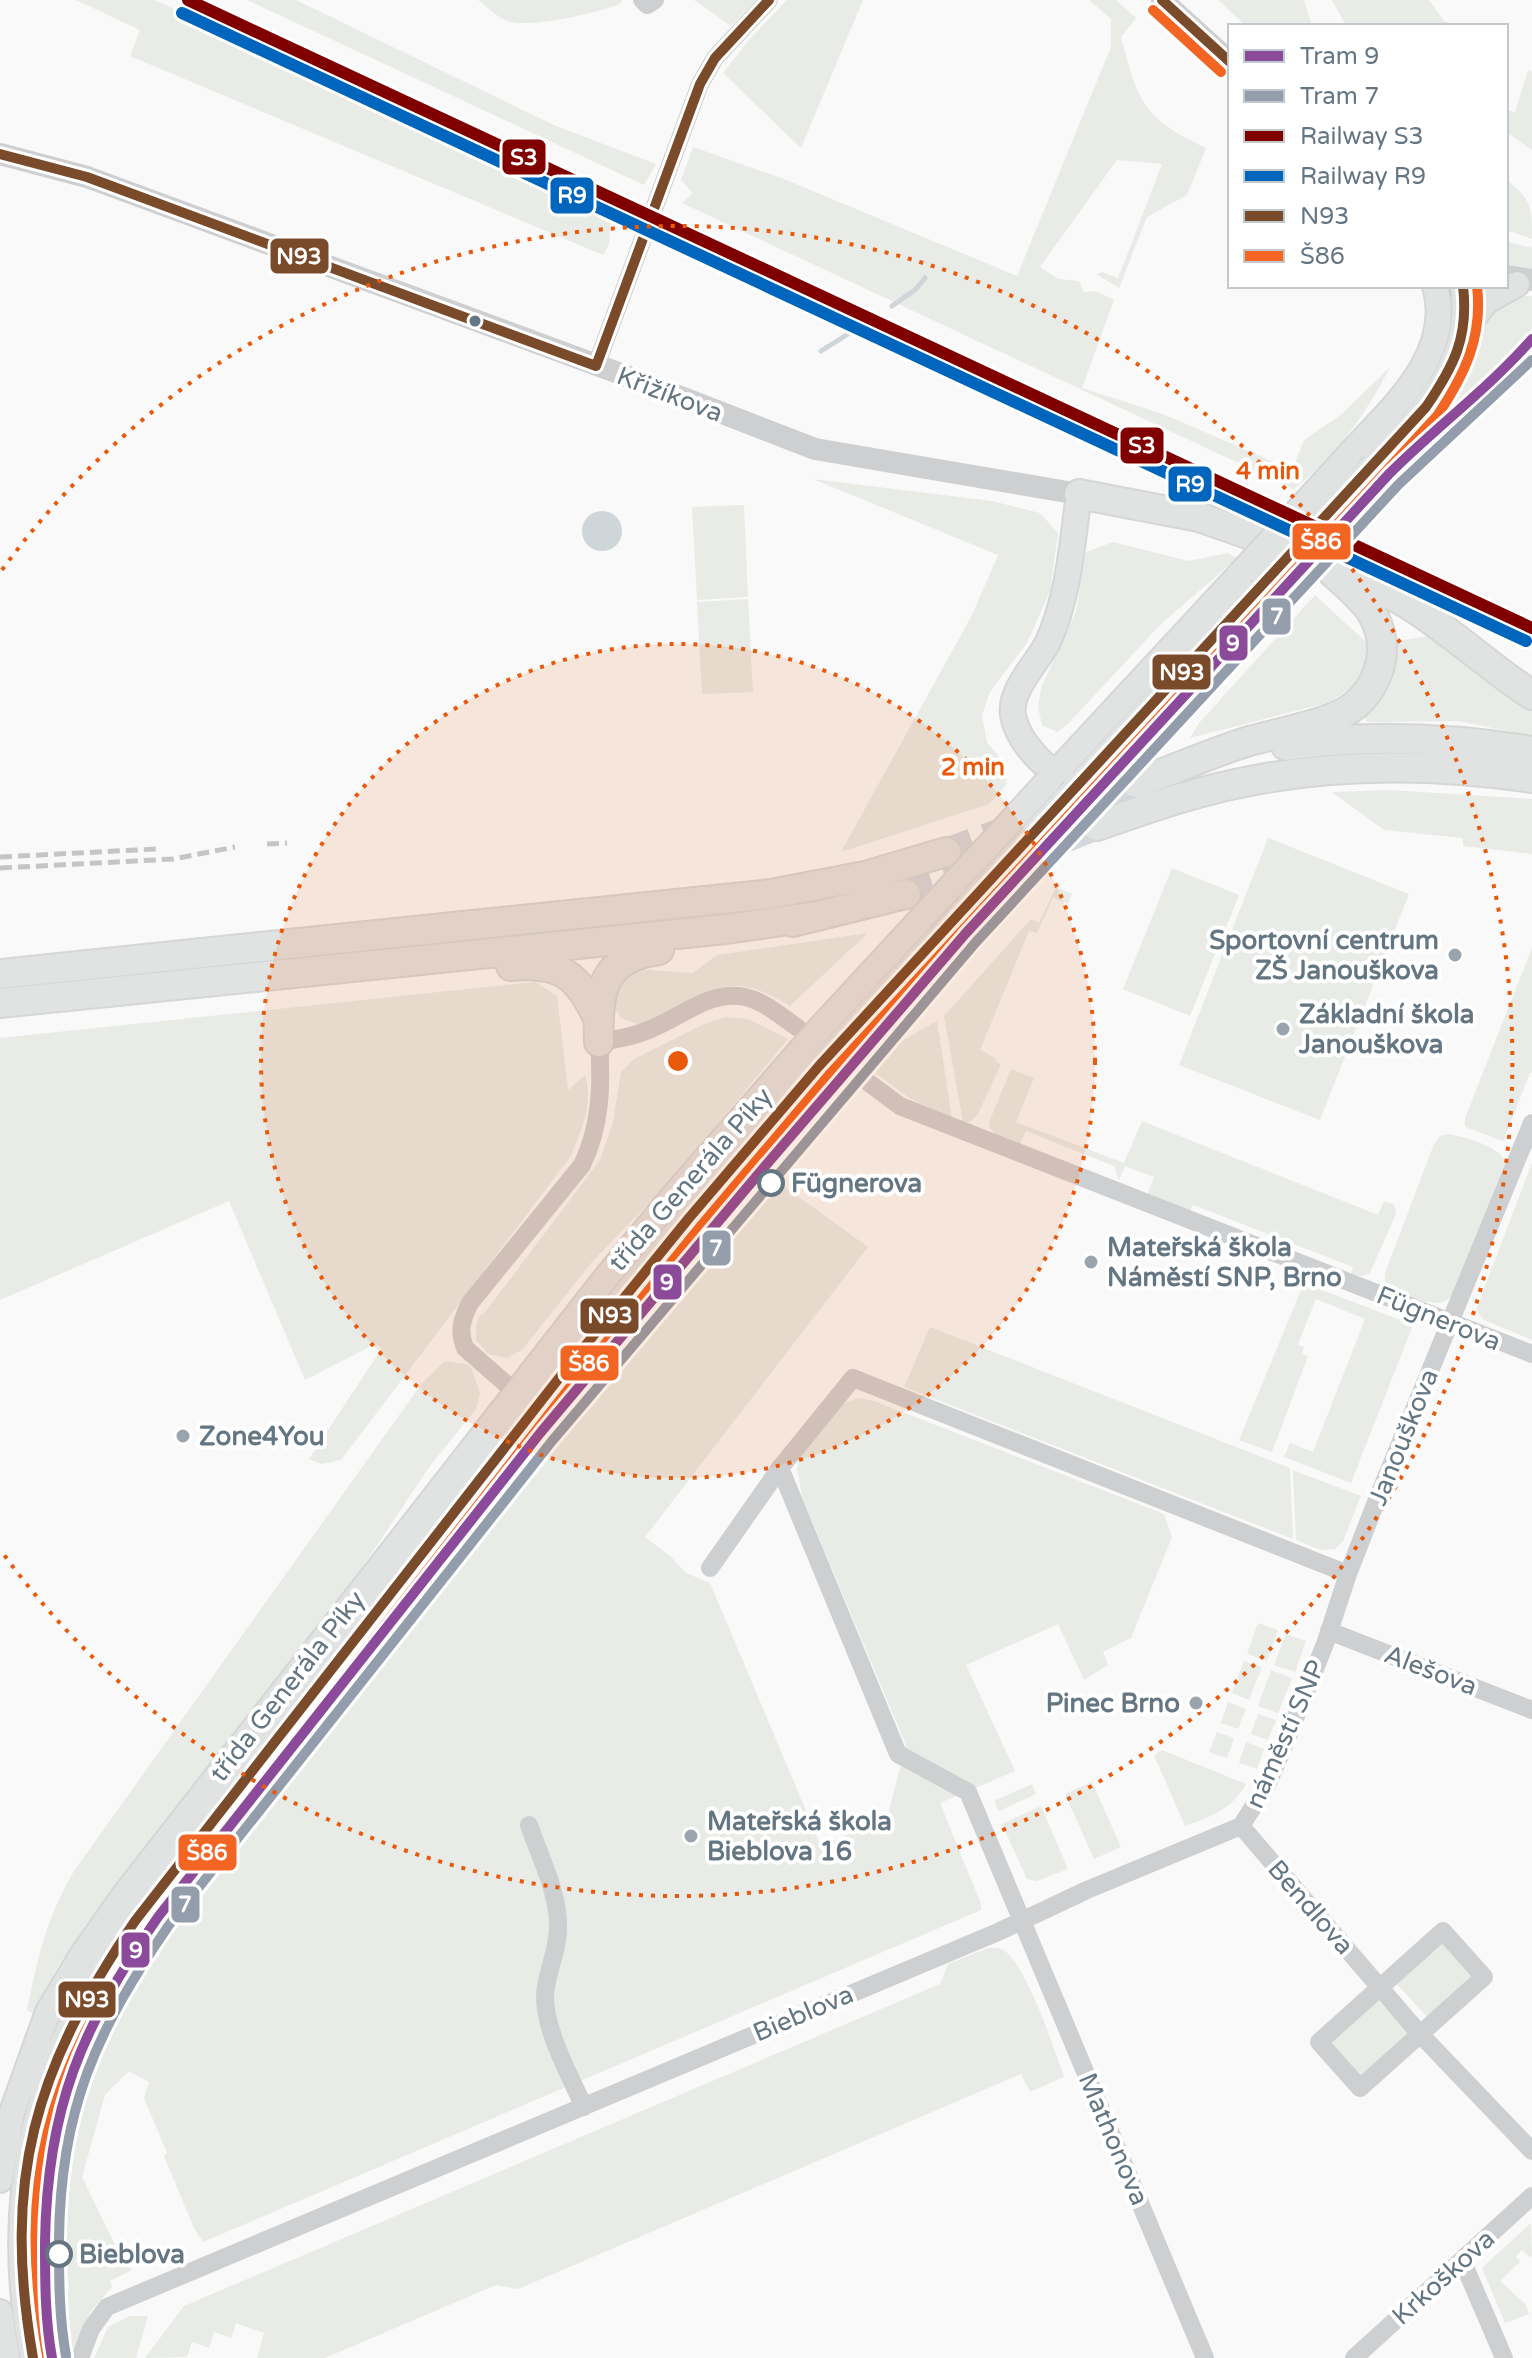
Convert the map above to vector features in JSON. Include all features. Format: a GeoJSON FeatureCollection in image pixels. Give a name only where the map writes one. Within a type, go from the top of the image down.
{"type":"FeatureCollection","features":[{"type":"Feature","properties":{"kind":"highway"},"geometry":{"type":"LineString","coordinates":[[1079,494],[1199,517],[1256,537]]}},
{"type":"Feature","properties":{"kind":"highway"},"geometry":{"type":"LineString","coordinates":[[1532,695],[1400,600],[1357,578],[1331,571],[1363,602],[1375,622],[1382,656],[1375,683],[1368,693],[1337,716],[1235,746],[1146,780],[1242,753],[1340,740],[1468,742],[1532,751]]}},
{"type":"Feature","properties":{"kind":"highway"},"geometry":{"type":"LineString","coordinates":[[1097,826],[1203,792],[1307,772],[1402,768],[1463,770],[1532,778]]}},
{"type":"Feature","properties":{"kind":"highway"},"geometry":{"type":"LineString","coordinates":[[0,974],[761,895],[865,876],[946,852]]}},
{"type":"Feature","properties":{"kind":"highway"},"geometry":{"type":"LineString","coordinates":[[599,1030],[603,986],[614,967],[624,959],[646,952],[727,943],[810,917],[906,894]]}},
{"type":"Feature","properties":{"kind":"highway"},"geometry":{"type":"LineString","coordinates":[[0,1003],[726,929],[810,917]]}},
{"type":"Feature","properties":{"kind":"highway"},"geometry":{"type":"LineString","coordinates":[[371,965],[451,971],[516,965],[552,967],[576,980],[599,1030]]}},
{"type":"Feature","properties":{"kind":"main road"},"geometry":{"type":"LineString","coordinates":[[1465,328],[1487,301],[1519,282]]}},
{"type":"Feature","properties":{"kind":"main road","name":"třída Generála Píky"},"geometry":{"type":"LineString","coordinates":[[824,1052],[823,1025],[920,920],[1059,781],[1241,573],[1403,395],[1421,370],[1435,342],[1439,317],[1435,288]]}},
{"type":"Feature","properties":{"kind":"main road"},"geometry":{"type":"LineString","coordinates":[[1439,317],[1464,288]]}},
{"type":"Feature","properties":{"kind":"main road","name":"třída Generála Píky"},"geometry":{"type":"LineString","coordinates":[[0,2180],[12,2112],[48,2012],[82,1955],[125,1894],[526,1401],[824,1052],[970,903],[1059,781],[1099,763],[1426,407],[1453,365],[1465,328],[1466,288]]}},
{"type":"Feature","properties":{"kind":"main road"},"geometry":{"type":"LineString","coordinates":[[1059,781],[1018,731],[1012,710],[1018,691],[1046,645],[1060,612],[1079,494]]}},
{"type":"Feature","properties":{"kind":"main road","name":"třída Generála Píky"},"geometry":{"type":"LineString","coordinates":[[33,2358],[25,2318],[20,2260],[26,2164],[36,2116],[52,2068],[86,1995],[144,1908],[526,1401]]}},
{"type":"Feature","properties":{"kind":"main road"},"geometry":{"type":"LineString","coordinates":[[0,2312],[7,2358]]}},
{"type":"Feature","properties":{"kind":"street"},"geometry":{"type":"LineString","coordinates":[[642,0],[647,5],[655,0]]}},
{"type":"Feature","properties":{"kind":"street"},"geometry":{"type":"LineString","coordinates":[[596,366],[706,70],[769,0]]}},
{"type":"Feature","properties":{"kind":"street"},"geometry":{"type":"LineString","coordinates":[[1162,0],[1228,60]]}},
{"type":"Feature","properties":{"kind":"street","name":"Křižíkova"},"geometry":{"type":"LineString","coordinates":[[0,154],[87,177],[815,449],[1079,494]]}},
{"type":"Feature","properties":{"kind":"street"},"geometry":{"type":"LineString","coordinates":[[526,1401],[465,1348],[461,1321],[470,1303],[582,1165],[593,1142],[598,1118],[599,1030],[643,1032],[704,1002],[724,997],[746,997],[757,1001],[824,1052]]}},
{"type":"Feature","properties":{"kind":"street","name":"Fügnerova"},"geometry":{"type":"LineString","coordinates":[[861,1077],[900,1106],[1532,1354]]}},
{"type":"Feature","properties":{"kind":"street","name":"Janouškova"},"geometry":{"type":"LineString","coordinates":[[1348,1574],[1532,1123]]}},
{"type":"Feature","properties":{"kind":"street"},"geometry":{"type":"LineString","coordinates":[[710,1568],[780,1468],[853,1378],[1348,1574]]}},
{"type":"Feature","properties":{"kind":"street"},"geometry":{"type":"LineString","coordinates":[[780,1468],[898,1754],[968,1792],[1024,1920]]}},
{"type":"Feature","properties":{"kind":"street","name":"náměstí SNP"},"geometry":{"type":"LineString","coordinates":[[1024,1920],[1087,1890],[1241,1826],[1267,1785],[1329,1631],[1348,1574]]}},
{"type":"Feature","properties":{"kind":"street","name":"Alešova"},"geometry":{"type":"LineString","coordinates":[[1329,1631],[1532,1710]]}},
{"type":"Feature","properties":{"kind":"street"},"geometry":{"type":"LineString","coordinates":[[529,1825],[555,1902],[558,1925],[555,1958],[545,1995],[548,2020],[584,2107]]}},
{"type":"Feature","properties":{"kind":"street","name":"Bendlova"},"geometry":{"type":"LineString","coordinates":[[1241,1826],[1420,2034],[1532,2151]]}},
{"type":"Feature","properties":{"kind":"street","name":"Bieblova"},"geometry":{"type":"LineString","coordinates":[[80,2358],[91,2329],[107,2307],[1024,1920]]}},
{"type":"Feature","properties":{"kind":"street","name":"Mathonova"},"geometry":{"type":"LineString","coordinates":[[1024,1920],[1205,2358]]}},
{"type":"Feature","properties":{"kind":"street"},"geometry":{"type":"LineString","coordinates":[[1443,1931],[1484,1977],[1360,2088],[1319,2042],[1380,1987],[1443,1931]]}},
{"type":"Feature","properties":{"kind":"street","name":"Krkoškova"},"geometry":{"type":"LineString","coordinates":[[1354,2358],[1532,2196]]}},
{"type":"Feature","properties":{"kind":"street"},"geometry":{"type":"LineString","coordinates":[[1462,2260],[1504,2358]]}},
{"type":"Feature","properties":{"kind":"shaded area"},"geometry":{"type":"Polygon","coordinates":[[[76,0],[155,0],[611,213],[609,244],[603,255],[130,56],[140,30],[76,0]]]}},
{"type":"Feature","properties":{"kind":"shaded area"},"geometry":{"type":"Polygon","coordinates":[[[247,0],[296,0],[556,126],[656,164],[644,185],[247,0]]]}},
{"type":"Feature","properties":{"kind":"shaded area"},"geometry":{"type":"Polygon","coordinates":[[[478,0],[622,0],[620,4],[578,16],[527,23],[503,19],[478,0]]]}},
{"type":"Feature","properties":{"kind":"shaded area"},"geometry":{"type":"Polygon","coordinates":[[[694,0],[756,0],[731,26],[694,0]]]}},
{"type":"Feature","properties":{"kind":"shaded area"},"geometry":{"type":"Polygon","coordinates":[[[787,0],[863,0],[801,148],[723,73],[787,0]]]}},
{"type":"Feature","properties":{"kind":"shaded area"},"geometry":{"type":"Polygon","coordinates":[[[1089,0],[1116,0],[1136,18],[1121,37],[1138,92],[1155,117],[1206,148],[1187,195],[1147,217],[1119,288],[1096,274],[1102,272],[1118,278],[1162,164],[1117,160],[1040,267],[1058,279],[1079,281],[1084,292],[1096,291],[1114,300],[1082,388],[1163,414],[1292,470],[1304,440],[1342,414],[1390,367],[1349,433],[1323,463],[1294,489],[682,203],[693,193],[681,180],[693,147],[784,179],[1017,276],[1111,47],[1111,19],[1089,0]]]}},
{"type":"Feature","properties":{"kind":"shaded area"},"geometry":{"type":"Polygon","coordinates":[[[1218,0],[1304,0],[1311,24],[1244,24],[1218,0]]]}},
{"type":"Feature","properties":{"kind":"shaded area"},"geometry":{"type":"Polygon","coordinates":[[[1332,0],[1429,0],[1444,21],[1452,24],[1345,24],[1332,0]]]}},
{"type":"Feature","properties":{"kind":"shaded area"},"geometry":{"type":"Polygon","coordinates":[[[1528,70],[1532,72],[1532,150],[1508,133],[1508,110],[1515,112],[1528,70]]]}},
{"type":"Feature","properties":{"kind":"shaded area"},"geometry":{"type":"Polygon","coordinates":[[[1508,181],[1529,205],[1532,239],[1508,231],[1508,181]]]}},
{"type":"Feature","properties":{"kind":"shaded area"},"geometry":{"type":"Polygon","coordinates":[[[1508,242],[1532,248],[1532,269],[1508,268],[1508,242]]]}},
{"type":"Feature","properties":{"kind":"shaded area"},"geometry":{"type":"Polygon","coordinates":[[[1518,296],[1532,296],[1532,328],[1519,347],[1382,470],[1450,392],[1469,357],[1481,317],[1518,296]]]}},
{"type":"Feature","properties":{"kind":"shaded area"},"geometry":{"type":"Polygon","coordinates":[[[813,479],[992,501],[1040,513],[1058,533],[1050,591],[1027,643],[990,692],[982,715],[987,743],[1004,762],[1007,784],[989,804],[841,852],[972,615],[998,555],[813,479]]]}},
{"type":"Feature","properties":{"kind":"shaded area"},"geometry":{"type":"Polygon","coordinates":[[[744,505],[748,597],[697,600],[692,507],[744,505]]]}},
{"type":"Feature","properties":{"kind":"shaded area"},"geometry":{"type":"Polygon","coordinates":[[[602,511],[616,517],[622,531],[616,545],[602,551],[588,545],[582,531],[588,517],[602,511]]]}},
{"type":"Feature","properties":{"kind":"shaded area"},"geometry":{"type":"Polygon","coordinates":[[[1113,542],[1188,561],[1228,553],[1237,558],[1161,624],[1057,732],[1042,725],[1038,707],[1041,688],[1076,611],[1086,552],[1113,542]]]}},
{"type":"Feature","properties":{"kind":"shaded area"},"geometry":{"type":"Polygon","coordinates":[[[1315,595],[1368,644],[1369,654],[1359,682],[1330,702],[1190,738],[1199,723],[1315,595]]]}},
{"type":"Feature","properties":{"kind":"shaded area"},"geometry":{"type":"Polygon","coordinates":[[[748,599],[753,692],[702,694],[697,602],[748,599]]]}},
{"type":"Feature","properties":{"kind":"shaded area"},"geometry":{"type":"Polygon","coordinates":[[[1435,635],[1532,705],[1532,736],[1458,721],[1367,722],[1364,717],[1382,699],[1391,684],[1396,641],[1435,635]]]}},
{"type":"Feature","properties":{"kind":"shaded area"},"geometry":{"type":"Polygon","coordinates":[[[1389,790],[1532,799],[1532,854],[1463,846],[1463,838],[1384,830],[1332,792],[1389,790]]]}},
{"type":"Feature","properties":{"kind":"shaded area"},"geometry":{"type":"Polygon","coordinates":[[[1268,838],[1409,894],[1320,1120],[1179,1065],[1268,838]]]}},
{"type":"Feature","properties":{"kind":"shaded area"},"geometry":{"type":"Polygon","coordinates":[[[1172,868],[1239,895],[1190,1016],[1123,989],[1172,868]]]}},
{"type":"Feature","properties":{"kind":"shaded area"},"geometry":{"type":"Polygon","coordinates":[[[1056,887],[1072,894],[1068,904],[1053,898],[1037,933],[1029,931],[980,1050],[1001,1064],[978,1114],[970,1122],[963,1123],[944,1016],[1031,919],[1039,923],[1056,887]]]}},
{"type":"Feature","properties":{"kind":"shaded area"},"geometry":{"type":"Polygon","coordinates":[[[868,933],[790,1006],[766,993],[729,986],[697,996],[640,1025],[621,1018],[611,1002],[617,980],[635,969],[693,973],[717,955],[868,933]]]}},
{"type":"Feature","properties":{"kind":"shaded area"},"geometry":{"type":"Polygon","coordinates":[[[1532,948],[1532,1073],[1503,1141],[1468,1128],[1465,1118],[1532,948]]]}},
{"type":"Feature","properties":{"kind":"shaded area"},"geometry":{"type":"Polygon","coordinates":[[[535,982],[557,996],[568,1090],[585,1075],[588,1096],[585,1116],[571,1156],[341,1460],[322,1464],[309,1459],[382,1348],[375,1344],[305,1380],[229,1201],[0,1300],[0,1038],[535,982]]]}},
{"type":"Feature","properties":{"kind":"shaded area"},"geometry":{"type":"Polygon","coordinates":[[[726,1017],[748,1019],[788,1039],[673,1178],[592,1262],[523,1349],[508,1358],[488,1354],[476,1340],[480,1314],[483,1315],[600,1160],[613,1122],[621,1072],[634,1059],[702,1025],[726,1017]]]}},
{"type":"Feature","properties":{"kind":"shaded area"},"geometry":{"type":"Polygon","coordinates":[[[937,1021],[952,1119],[911,1099],[868,1068],[881,1053],[937,1021]]]}},
{"type":"Feature","properties":{"kind":"shaded area"},"geometry":{"type":"Polygon","coordinates":[[[1011,1069],[1034,1078],[1016,1122],[1124,1163],[1142,1121],[1378,1215],[1384,1201],[1393,1204],[1395,1216],[1370,1273],[1362,1276],[1351,1274],[1353,1267],[1193,1205],[1190,1211],[1147,1195],[1154,1177],[1125,1166],[1119,1180],[1114,1166],[1026,1131],[1020,1145],[997,1136],[989,1127],[990,1120],[1011,1069]]]}},
{"type":"Feature","properties":{"kind":"shaded area"},"geometry":{"type":"Polygon","coordinates":[[[1449,1134],[1491,1148],[1504,1158],[1507,1165],[1456,1294],[1441,1303],[1424,1302],[1393,1290],[1385,1281],[1385,1273],[1434,1144],[1440,1136],[1449,1134]]]}},
{"type":"Feature","properties":{"kind":"shaded area"},"geometry":{"type":"Polygon","coordinates":[[[1532,1163],[1532,1340],[1484,1320],[1476,1310],[1532,1163]]]}},
{"type":"Feature","properties":{"kind":"shaded area"},"geometry":{"type":"Polygon","coordinates":[[[778,1182],[868,1247],[645,1537],[686,1573],[710,1583],[821,1846],[887,1818],[906,1745],[802,1497],[797,1468],[804,1448],[837,1406],[858,1398],[874,1401],[1164,1514],[1172,1537],[1131,1638],[1103,1652],[1108,1665],[1084,1680],[1058,1624],[966,1665],[1015,1771],[940,1803],[981,1910],[203,2242],[194,2228],[164,2156],[167,2153],[144,2098],[149,2082],[129,2071],[105,2095],[82,2177],[118,2251],[132,2270],[110,2281],[112,2287],[91,2311],[70,2352],[67,2242],[59,2240],[69,2142],[75,2112],[95,2056],[137,1977],[170,1927],[556,1440],[778,1182]]]}},
{"type":"Feature","properties":{"kind":"shaded area"},"geometry":{"type":"Polygon","coordinates":[[[1304,1283],[1413,1325],[1351,1483],[1284,1457],[1290,1443],[1313,1452],[1365,1319],[1316,1299],[1298,1344],[1304,1347],[1302,1354],[1308,1356],[1272,1452],[1239,1440],[1304,1283]]]}},
{"type":"Feature","properties":{"kind":"shaded area"},"geometry":{"type":"Polygon","coordinates":[[[930,1327],[1290,1468],[1293,1539],[904,1387],[930,1327]]]}},
{"type":"Feature","properties":{"kind":"shaded area"},"geometry":{"type":"Polygon","coordinates":[[[445,1361],[467,1364],[471,1368],[480,1393],[476,1409],[430,1466],[355,1578],[87,1923],[57,1968],[34,2014],[27,2010],[44,1938],[56,1905],[74,1871],[422,1383],[445,1361]]]}},
{"type":"Feature","properties":{"kind":"shaded area"},"geometry":{"type":"Polygon","coordinates":[[[1293,1470],[1361,1496],[1343,1541],[1335,1549],[1321,1550],[1296,1540],[1293,1470]]]}},
{"type":"Feature","properties":{"kind":"shaded area"},"geometry":{"type":"Polygon","coordinates":[[[1258,1623],[1278,1630],[1267,1661],[1247,1654],[1258,1623]]]}},
{"type":"Feature","properties":{"kind":"shaded area"},"geometry":{"type":"Polygon","coordinates":[[[1286,1634],[1306,1641],[1295,1672],[1274,1665],[1286,1634]]]}},
{"type":"Feature","properties":{"kind":"shaded area"},"geometry":{"type":"Polygon","coordinates":[[[1244,1661],[1262,1667],[1249,1700],[1232,1693],[1244,1661]]]}},
{"type":"Feature","properties":{"kind":"shaded area"},"geometry":{"type":"Polygon","coordinates":[[[1271,1670],[1292,1678],[1278,1713],[1258,1706],[1271,1670]]]}},
{"type":"Feature","properties":{"kind":"shaded area"},"geometry":{"type":"Polygon","coordinates":[[[1228,1702],[1246,1709],[1238,1729],[1221,1723],[1228,1702]]]}},
{"type":"Feature","properties":{"kind":"shaded area"},"geometry":{"type":"Polygon","coordinates":[[[1258,1714],[1276,1720],[1268,1740],[1251,1734],[1258,1714]]]}},
{"type":"Feature","properties":{"kind":"shaded area"},"geometry":{"type":"Polygon","coordinates":[[[1217,1732],[1234,1738],[1227,1758],[1209,1752],[1217,1732]]]}},
{"type":"Feature","properties":{"kind":"shaded area"},"geometry":{"type":"Polygon","coordinates":[[[1246,1742],[1264,1749],[1257,1769],[1239,1763],[1246,1742]]]}},
{"type":"Feature","properties":{"kind":"shaded area"},"geometry":{"type":"Polygon","coordinates":[[[1162,1750],[1246,1784],[1234,1800],[1220,1811],[1185,1826],[1154,1755],[1162,1750]]]}},
{"type":"Feature","properties":{"kind":"shaded area"},"geometry":{"type":"Polygon","coordinates":[[[1092,1782],[1121,1847],[1094,1859],[1065,1794],[1092,1782]]]}},
{"type":"Feature","properties":{"kind":"shaded area"},"geometry":{"type":"Polygon","coordinates":[[[1032,1784],[1036,1794],[999,1811],[994,1801],[1032,1784]]]}},
{"type":"Feature","properties":{"kind":"shaded area"},"geometry":{"type":"Polygon","coordinates":[[[1041,1806],[1068,1869],[1037,1881],[1027,1879],[1002,1824],[1041,1806]]]}},
{"type":"Feature","properties":{"kind":"shaded area"},"geometry":{"type":"Polygon","coordinates":[[[1440,1940],[1475,1978],[1429,2019],[1395,1982],[1440,1940]]]}},
{"type":"Feature","properties":{"kind":"shaded area"},"geometry":{"type":"Polygon","coordinates":[[[988,1948],[1001,1949],[1019,1969],[1038,2006],[1064,2077],[1030,2092],[1021,2074],[518,2289],[496,2285],[325,2358],[257,2358],[264,2333],[236,2323],[231,2338],[214,2332],[209,2348],[192,2342],[187,2357],[145,2358],[184,2306],[940,1984],[948,1964],[988,1948]]]}},
{"type":"Feature","properties":{"kind":"shaded area"},"geometry":{"type":"Polygon","coordinates":[[[1376,1998],[1411,2036],[1360,2078],[1330,2045],[1333,2036],[1376,1998]]]}},
{"type":"Feature","properties":{"kind":"shaded area"},"geometry":{"type":"Polygon","coordinates":[[[1531,2223],[1532,2256],[1522,2250],[1516,2256],[1520,2262],[1500,2281],[1526,2305],[1529,2314],[1505,2323],[1482,2268],[1531,2223]]]}},
{"type":"Feature","properties":{"kind":"shaded area"},"geometry":{"type":"Polygon","coordinates":[[[130,2316],[148,2316],[136,2358],[94,2358],[108,2327],[130,2316]]]}},
{"type":"Feature","properties":{"kind":"waterway"},"geometry":{"type":"LineString","coordinates":[[892,306],[916,289],[925,278]]}},
{"type":"Feature","properties":{"kind":"waterway"},"geometry":{"type":"LineString","coordinates":[[821,351],[861,326]]}},
{"type":"Feature","properties":{"kind":"tunnel"},"geometry":{"type":"LineString","coordinates":[[1268,542],[1331,571]]}},
{"type":"Feature","properties":{"kind":"tunnel"},"geometry":{"type":"LineString","coordinates":[[946,852],[1136,783]]}},
{"type":"Feature","properties":{"kind":"tunnel"},"geometry":{"type":"LineString","coordinates":[[906,894],[987,870],[1097,826]]}},
{"type":"Feature","properties":{"kind":"tunnel"},"geometry":{"type":"LineString","coordinates":[[845,1065],[861,1077]]}},
{"type":"Feature","properties":{"kind":"railway"},"geometry":{"type":"LineString","coordinates":[[267,844],[287,843]]}},
{"type":"Feature","properties":{"kind":"railway"},"geometry":{"type":"LineString","coordinates":[[0,868],[173,859],[235,847]]}},
{"type":"Feature","properties":{"kind":"railway"},"geometry":{"type":"LineString","coordinates":[[0,857],[156,849]]}},
{"type":"Feature","properties":{"kind":"tram line","name":"9"},"geometry":{"type":"LineString","coordinates":[[52,2358],[45,2286],[45,2242],[47,2194],[62,2108],[89,2032],[131,1957],[158,1917],[541,1432],[966,933],[1389,474],[1532,339]]}},
{"type":"Feature","properties":{"kind":"tram line","name":"7"},"geometry":{"type":"LineString","coordinates":[[66,2356],[59,2284],[59,2240],[66,2151],[75,2111],[102,2037],[169,1925],[552,1441],[976,942],[1399,484],[1532,360]]}},
{"type":"Feature","properties":{"kind":"rail line","name":"S3"},"geometry":{"type":"LineString","coordinates":[[188,0],[1532,628]]}},
{"type":"Feature","properties":{"kind":"rail line","name":"R9"},"geometry":{"type":"LineString","coordinates":[[182,13],[1526,641]]}},
{"type":"Feature","properties":{"kind":"transit line","name":"N93"},"geometry":{"type":"LineString","coordinates":[[596,366],[700,84],[715,58],[769,0]]}},
{"type":"Feature","properties":{"kind":"transit line","name":"N93"},"geometry":{"type":"LineString","coordinates":[[1162,0],[1228,60]]}},
{"type":"Feature","properties":{"kind":"transit line","name":"Š86"},"geometry":{"type":"LineString","coordinates":[[1153,10],[1221,72]]}},
{"type":"Feature","properties":{"kind":"transit line","name":"N93"},"geometry":{"type":"LineString","coordinates":[[0,154],[87,177],[596,366]]}},
{"type":"Feature","properties":{"kind":"transit line","name":"N93"},"geometry":{"type":"LineString","coordinates":[[33,2358],[24,2294],[22,2235],[25,2180],[34,2128],[50,2078],[72,2027],[100,1975],[135,1921],[563,1373],[689,1218],[819,1066],[1426,407],[1457,350],[1464,321],[1463,288]]}},
{"type":"Feature","properties":{"kind":"transit line","name":"Š86"},"geometry":{"type":"LineString","coordinates":[[47,2356],[38,2293],[35,2236],[39,2182],[48,2131],[63,2082],[85,2033],[147,1930],[574,1382],[829,1075],[1437,416],[1470,354],[1477,322],[1477,288]]}},
{"type":"Feature","properties":{"kind":"place","name":"Sportovní centrum ZŠ Janouškova"},"geometry":{"type":"Point","coordinates":[1455,955]}},
{"type":"Feature","properties":{"kind":"place","name":"Základní škola Janouškova"},"geometry":{"type":"Point","coordinates":[1283,1029]}},
{"type":"Feature","properties":{"kind":"place","name":"Fügnerova"},"geometry":{"type":"Point","coordinates":[771,1183]}},
{"type":"Feature","properties":{"kind":"place","name":"Mateřská škola Náměstí SNP, Brno"},"geometry":{"type":"Point","coordinates":[1091,1262]}},
{"type":"Feature","properties":{"kind":"place","name":"Zone4You"},"geometry":{"type":"Point","coordinates":[183,1436]}},
{"type":"Feature","properties":{"kind":"place","name":"Pinec Brno"},"geometry":{"type":"Point","coordinates":[1196,1703]}},
{"type":"Feature","properties":{"kind":"place","name":"Mateřská škola Bieblova 16"},"geometry":{"type":"Point","coordinates":[691,1836]}},
{"type":"Feature","properties":{"kind":"place","name":"Bieblova"},"geometry":{"type":"Point","coordinates":[59,2254]}}]}
